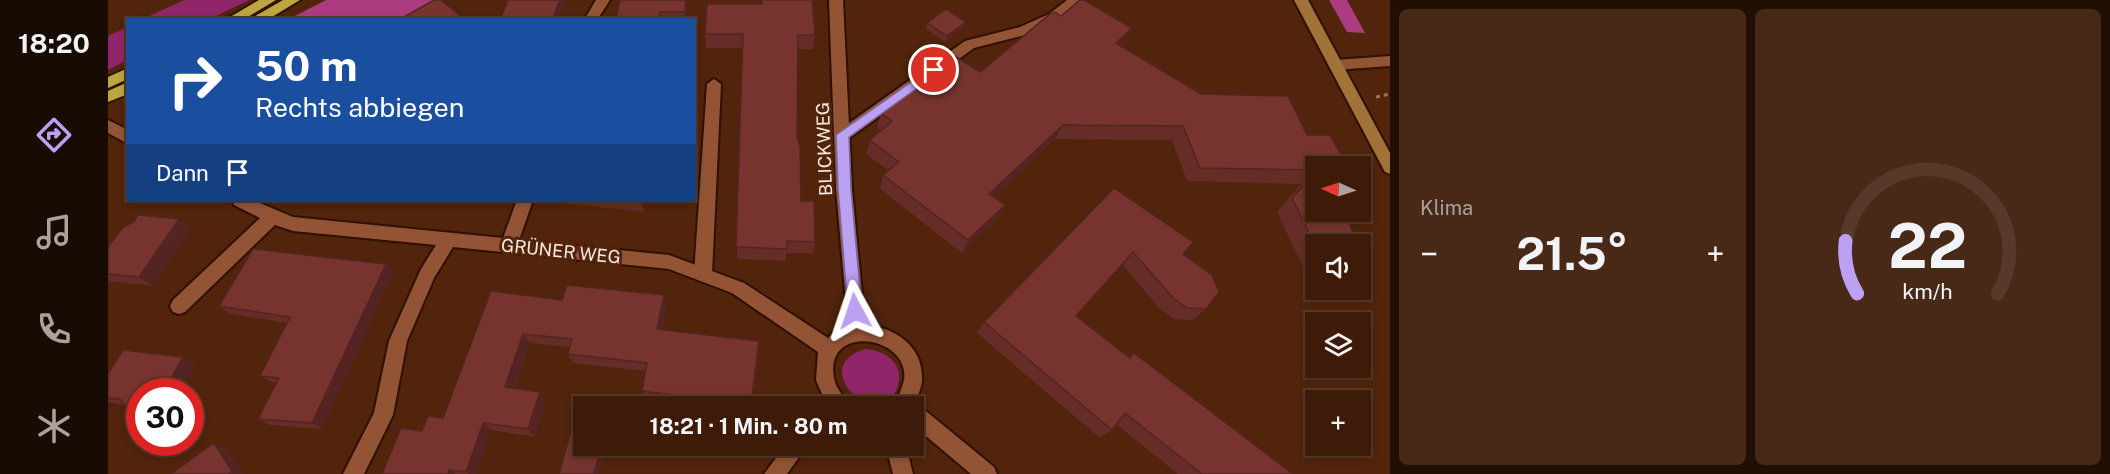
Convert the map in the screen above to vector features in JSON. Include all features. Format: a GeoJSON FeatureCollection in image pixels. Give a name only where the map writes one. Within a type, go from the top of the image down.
{"type":"FeatureCollection","features":[{"type":"Feature","properties":{"kind":"highway"},"geometry":{"type":"LineString","coordinates":[[235,18],[268,0]]}},
{"type":"Feature","properties":{"kind":"highway"},"geometry":{"type":"LineString","coordinates":[[260,18],[293,0]]}},
{"type":"Feature","properties":{"kind":"highway"},"geometry":{"type":"LineString","coordinates":[[108,83],[126,74]]}},
{"type":"Feature","properties":{"kind":"highway"},"geometry":{"type":"LineString","coordinates":[[108,97],[126,88]]}},
{"type":"Feature","properties":{"kind":"main road"},"geometry":{"type":"LineString","coordinates":[[1301,0],[1390,168]]}},
{"type":"Feature","properties":{"kind":"street"},"geometry":{"type":"LineString","coordinates":[[591,18],[603,0]]}},
{"type":"Feature","properties":{"kind":"street","name":"BLICKWEG"},"geometry":{"type":"LineString","coordinates":[[836,0],[844,189],[857,332]]}},
{"type":"Feature","properties":{"kind":"street"},"geometry":{"type":"LineString","coordinates":[[843,135],[970,44],[1024,31],[1054,17],[1075,0]]}},
{"type":"Feature","properties":{"kind":"street"},"geometry":{"type":"LineString","coordinates":[[1335,65],[1390,61]]}},
{"type":"Feature","properties":{"kind":"street"},"geometry":{"type":"LineString","coordinates":[[703,274],[714,84]]}},
{"type":"Feature","properties":{"kind":"street"},"geometry":{"type":"LineString","coordinates":[[108,126],[126,137]]}},
{"type":"Feature","properties":{"kind":"street","name":"GRÜNER WEG"},"geometry":{"type":"LineString","coordinates":[[242,201],[272,217],[293,224],[669,262],[738,288],[829,349]]}},
{"type":"Feature","properties":{"kind":"street"},"geometry":{"type":"LineString","coordinates":[[508,246],[525,201]]}},
{"type":"Feature","properties":{"kind":"street"},"geometry":{"type":"LineString","coordinates":[[180,306],[272,217]]}},
{"type":"Feature","properties":{"kind":"street"},"geometry":{"type":"LineString","coordinates":[[353,474],[383,415],[398,341],[427,274],[448,240]]}},
{"type":"Feature","properties":{"kind":"street"},"geometry":{"type":"LineString","coordinates":[[830,396],[826,388],[822,366],[829,349],[842,337],[857,332],[873,332],[890,338],[904,350],[914,369],[914,389],[910,396]]}},
{"type":"Feature","properties":{"kind":"street"},"geometry":{"type":"LineString","coordinates":[[924,422],[987,474]]}},
{"type":"Feature","properties":{"kind":"street"},"geometry":{"type":"LineString","coordinates":[[774,474],[789,456]]}},
{"type":"Feature","properties":{"kind":"street"},"geometry":{"type":"LineString","coordinates":[[899,456],[903,474]]}},
{"type":"Feature","properties":{"kind":"shaded area"},"geometry":{"type":"Polygon","coordinates":[[[184,0],[249,0],[212,18],[145,18],[184,0]]]}},
{"type":"Feature","properties":{"kind":"shaded area"},"geometry":{"type":"Polygon","coordinates":[[[326,0],[442,0],[411,18],[291,18],[326,0]]]}},
{"type":"Feature","properties":{"kind":"shaded area"},"geometry":{"type":"Polygon","coordinates":[[[1329,0],[1347,0],[1365,33],[1347,32],[1329,0]]]}},
{"type":"Feature","properties":{"kind":"shaded area"},"geometry":{"type":"Polygon","coordinates":[[[126,27],[126,61],[108,70],[108,36],[126,27]]]}},
{"type":"Feature","properties":{"kind":"shaded area"},"geometry":{"type":"Polygon","coordinates":[[[865,349],[887,356],[899,372],[897,388],[891,396],[858,396],[844,382],[842,369],[848,358],[865,349]]]}},
{"type":"Feature","properties":{"kind":"building"},"geometry":{"type":"Polygon","coordinates":[[[434,0],[441,0],[463,18],[405,18],[434,0]]]}},
{"type":"Feature","properties":{"kind":"building"},"geometry":{"type":"Polygon","coordinates":[[[508,0],[560,0],[553,18],[501,18],[508,0]]]}},
{"type":"Feature","properties":{"kind":"building"},"geometry":{"type":"Polygon","coordinates":[[[620,0],[686,0],[685,12],[660,12],[658,18],[616,18],[620,0]]]}},
{"type":"Feature","properties":{"kind":"building"},"geometry":{"type":"Polygon","coordinates":[[[762,0],[812,0],[815,35],[798,35],[797,137],[800,147],[801,201],[814,201],[815,242],[787,241],[787,249],[736,247],[743,34],[705,34],[707,4],[762,4],[762,0]]]}},
{"type":"Feature","properties":{"kind":"building"},"geometry":{"type":"Polygon","coordinates":[[[1080,0],[1084,0],[1132,28],[1116,43],[1201,94],[1288,96],[1307,135],[1330,135],[1342,156],[1305,156],[1305,170],[1200,168],[1183,126],[1063,125],[989,194],[1005,205],[968,240],[883,175],[899,162],[870,140],[892,121],[881,113],[953,55],[980,72],[1050,14],[1055,12],[1061,16],[1080,0]]]}},
{"type":"Feature","properties":{"kind":"building"},"geometry":{"type":"Polygon","coordinates":[[[946,9],[966,22],[947,36],[927,23],[946,9]]]}},
{"type":"Feature","properties":{"kind":"building"},"geometry":{"type":"Polygon","coordinates":[[[1305,184],[1305,222],[1348,222],[1354,234],[1310,234],[1292,198],[1305,184]]]}},
{"type":"Feature","properties":{"kind":"building"},"geometry":{"type":"Polygon","coordinates":[[[1114,188],[1193,242],[1183,254],[1212,275],[1219,292],[1206,309],[1187,308],[1173,298],[1133,252],[1076,316],[1130,358],[1134,353],[1293,474],[1202,474],[1125,413],[1112,430],[984,322],[1114,188]]]}},
{"type":"Feature","properties":{"kind":"building"},"geometry":{"type":"Polygon","coordinates":[[[138,215],[179,219],[139,277],[108,274],[108,247],[123,227],[134,222],[138,215]]]}},
{"type":"Feature","properties":{"kind":"building"},"geometry":{"type":"Polygon","coordinates":[[[253,249],[386,264],[312,423],[258,419],[279,378],[260,376],[290,317],[219,306],[253,249]]]}},
{"type":"Feature","properties":{"kind":"building"},"geometry":{"type":"Polygon","coordinates":[[[567,285],[664,295],[657,329],[759,341],[752,396],[674,396],[642,391],[647,363],[568,354],[572,339],[523,334],[505,387],[540,392],[528,429],[483,423],[466,472],[449,470],[448,474],[382,474],[401,428],[422,431],[428,416],[443,418],[491,291],[562,300],[567,285]]]}},
{"type":"Feature","properties":{"kind":"building"},"geometry":{"type":"Polygon","coordinates":[[[123,350],[183,357],[171,378],[126,378],[126,406],[120,399],[108,398],[108,374],[123,350]]]}},
{"type":"Feature","properties":{"kind":"building"},"geometry":{"type":"Polygon","coordinates":[[[570,435],[573,435],[573,456],[598,456],[594,474],[559,474],[570,435]]]}},
{"type":"Feature","properties":{"kind":"building"},"geometry":{"type":"Polygon","coordinates":[[[214,443],[232,471],[228,474],[171,474],[196,456],[204,456],[204,450],[214,443]]]}},
{"type":"Feature","properties":{"kind":"route"},"geometry":{"type":"LineString","coordinates":[[855,311],[844,189],[843,135],[934,70]]}}]}
